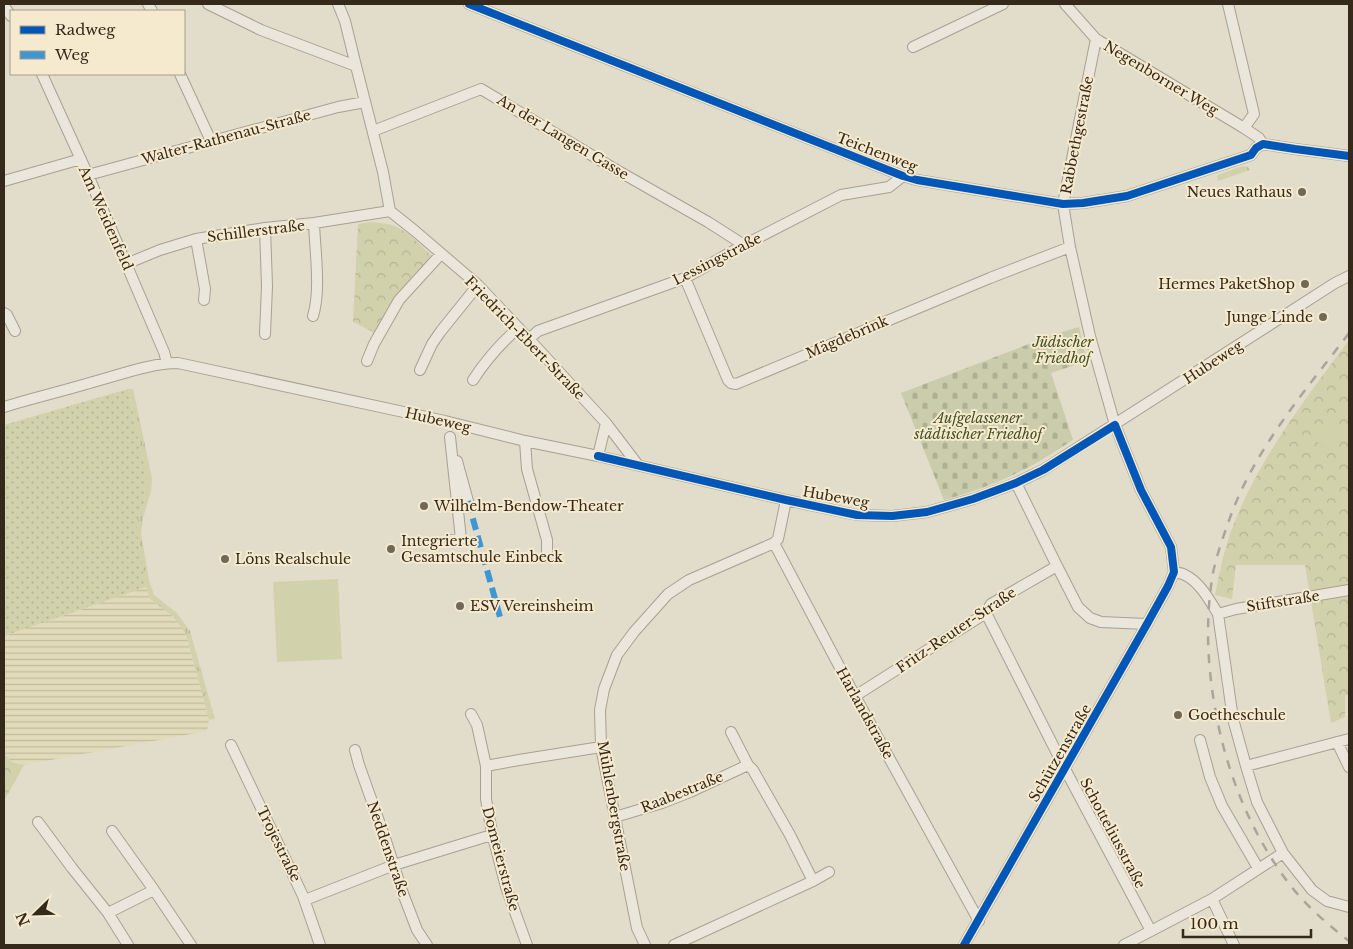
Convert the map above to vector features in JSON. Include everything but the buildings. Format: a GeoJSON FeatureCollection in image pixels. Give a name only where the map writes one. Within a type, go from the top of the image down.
{"type":"FeatureCollection","features":[{"type":"Feature","properties":{"kind":"street"},"geometry":{"type":"LineString","coordinates":[[208,4],[261,30],[356,66]]}},
{"type":"Feature","properties":{"kind":"street"},"geometry":{"type":"LineString","coordinates":[[338,4],[345,21],[373,131],[390,212]]}},
{"type":"Feature","properties":{"kind":"street","name":"Teichenweg"},"geometry":{"type":"LineString","coordinates":[[469,4],[917,180],[1063,204],[1083,203],[1127,196],[1251,155],[1256,148],[1263,144]]}},
{"type":"Feature","properties":{"kind":"street"},"geometry":{"type":"LineString","coordinates":[[913,47],[1003,4]]}},
{"type":"Feature","properties":{"kind":"street","name":"Negenborner Weg"},"geometry":{"type":"LineString","coordinates":[[1065,4],[1096,39],[1244,128],[1263,144]]}},
{"type":"Feature","properties":{"kind":"street"},"geometry":{"type":"LineString","coordinates":[[1228,4],[1254,114],[1244,128]]}},
{"type":"Feature","properties":{"kind":"street","name":"Rabbethgestraße"},"geometry":{"type":"LineString","coordinates":[[1096,39],[1063,204],[1070,248],[1090,336],[1115,425],[1141,490],[1171,547],[1174,572]]}},
{"type":"Feature","properties":{"kind":"street","name":"Am Weidenfeld"},"geometry":{"type":"LineString","coordinates":[[42,75],[88,175],[167,363]]}},
{"type":"Feature","properties":{"kind":"street"},"geometry":{"type":"LineString","coordinates":[[180,75],[212,141]]}},
{"type":"Feature","properties":{"kind":"street","name":"An der Langen Gasse"},"geometry":{"type":"LineString","coordinates":[[373,131],[481,89],[744,245]]}},
{"type":"Feature","properties":{"kind":"street","name":"Walter-Rathenau-Straße"},"geometry":{"type":"LineString","coordinates":[[88,175],[338,107],[365,102]]}},
{"type":"Feature","properties":{"kind":"street"},"geometry":{"type":"LineString","coordinates":[[1263,144],[1349,156]]}},
{"type":"Feature","properties":{"kind":"street"},"geometry":{"type":"LineString","coordinates":[[4,181],[80,159]]}},
{"type":"Feature","properties":{"kind":"street","name":"Lessingstraße"},"geometry":{"type":"LineString","coordinates":[[529,339],[538,331],[685,278],[841,195],[889,187],[903,176]]}},
{"type":"Feature","properties":{"kind":"street","name":"Schillerstraße"},"geometry":{"type":"LineString","coordinates":[[126,264],[196,238],[390,212]]}},
{"type":"Feature","properties":{"kind":"street","name":"Friedrich-Ebert-Straße"},"geometry":{"type":"LineString","coordinates":[[390,212],[478,285],[606,423],[638,465]]}},
{"type":"Feature","properties":{"kind":"street"},"geometry":{"type":"LineString","coordinates":[[313,316],[316,307],[317,282],[314,223]]}},
{"type":"Feature","properties":{"kind":"street"},"geometry":{"type":"LineString","coordinates":[[265,228],[267,286],[265,334]]}},
{"type":"Feature","properties":{"kind":"street"},"geometry":{"type":"LineString","coordinates":[[196,238],[205,289],[204,300]]}},
{"type":"Feature","properties":{"kind":"street","name":"Mägdebrink"},"geometry":{"type":"LineString","coordinates":[[685,278],[728,380],[736,384],[990,278],[1070,248]]}},
{"type":"Feature","properties":{"kind":"street"},"geometry":{"type":"LineString","coordinates":[[368,361],[374,344],[399,300],[441,254]]}},
{"type":"Feature","properties":{"kind":"street","name":"Hubeweg"},"geometry":{"type":"LineString","coordinates":[[4,407],[42,395],[167,363],[178,363],[445,421],[525,441],[598,452],[638,465],[857,516],[892,516],[927,512],[973,499],[1016,483],[1043,470],[1335,283],[1349,276]]}},
{"type":"Feature","properties":{"kind":"street"},"geometry":{"type":"LineString","coordinates":[[420,370],[432,344],[478,285]]}},
{"type":"Feature","properties":{"kind":"street"},"geometry":{"type":"LineString","coordinates":[[4,313],[7,315],[15,331]]}},
{"type":"Feature","properties":{"kind":"street"},"geometry":{"type":"LineString","coordinates":[[473,380],[503,342],[518,328]]}},
{"type":"Feature","properties":{"kind":"street"},"geometry":{"type":"LineString","coordinates":[[445,421],[450,437],[459,486],[461,539],[450,540]]}},
{"type":"Feature","properties":{"kind":"street"},"geometry":{"type":"LineString","coordinates":[[598,452],[606,423]]}},
{"type":"Feature","properties":{"kind":"street"},"geometry":{"type":"LineString","coordinates":[[525,441],[527,469],[547,540],[547,557]]}},
{"type":"Feature","properties":{"kind":"street"},"geometry":{"type":"LineString","coordinates":[[1016,483],[1078,607],[1090,618],[1100,622],[1147,624]]}},
{"type":"Feature","properties":{"kind":"street"},"geometry":{"type":"LineString","coordinates":[[459,486],[468,501]]}},
{"type":"Feature","properties":{"kind":"street"},"geometry":{"type":"LineString","coordinates":[[774,543],[778,539],[786,500]]}},
{"type":"Feature","properties":{"kind":"street","name":"Harlandstraße"},"geometry":{"type":"LineString","coordinates":[[774,543],[979,921]]}},
{"type":"Feature","properties":{"kind":"street","name":"Mühlenbergstraße"},"geometry":{"type":"LineString","coordinates":[[645,945],[637,928],[601,747],[600,710],[604,689],[617,655],[664,597],[689,580],[774,543]]}},
{"type":"Feature","properties":{"kind":"street","name":"Fritz-Reuter-Straße"},"geometry":{"type":"LineString","coordinates":[[856,696],[986,613],[990,604],[1057,566]]}},
{"type":"Feature","properties":{"kind":"street"},"geometry":{"type":"LineString","coordinates":[[1174,572],[1185,574],[1194,580],[1218,614],[1233,719],[1257,802],[1283,853],[1312,890],[1327,901],[1349,907]]}},
{"type":"Feature","properties":{"kind":"street","name":"Schützenstraße"},"geometry":{"type":"LineString","coordinates":[[964,945],[1147,624],[1174,572]]}},
{"type":"Feature","properties":{"kind":"street","name":"Stiftstraße"},"geometry":{"type":"LineString","coordinates":[[1218,614],[1236,609],[1349,590]]}},
{"type":"Feature","properties":{"kind":"street","name":"Schotteliusstraße"},"geometry":{"type":"LineString","coordinates":[[986,613],[1065,769],[1151,931]]}},
{"type":"Feature","properties":{"kind":"street","name":"Domeierstraße"},"geometry":{"type":"LineString","coordinates":[[471,714],[477,725],[486,766],[486,799],[493,837],[506,887],[527,945]]}},
{"type":"Feature","properties":{"kind":"street"},"geometry":{"type":"LineString","coordinates":[[731,732],[790,836],[813,881]]}},
{"type":"Feature","properties":{"kind":"street"},"geometry":{"type":"LineString","coordinates":[[1246,766],[1349,739]]}},
{"type":"Feature","properties":{"kind":"street"},"geometry":{"type":"LineString","coordinates":[[1200,740],[1210,777],[1222,806],[1258,868]]}},
{"type":"Feature","properties":{"kind":"street"},"geometry":{"type":"LineString","coordinates":[[1337,742],[1349,768]]}},
{"type":"Feature","properties":{"kind":"street","name":"Trojestraße"},"geometry":{"type":"LineString","coordinates":[[231,745],[305,900],[320,945]]}},
{"type":"Feature","properties":{"kind":"street"},"geometry":{"type":"LineString","coordinates":[[486,766],[601,747]]}},
{"type":"Feature","properties":{"kind":"street","name":"Neddenstraße"},"geometry":{"type":"LineString","coordinates":[[355,750],[416,930],[427,945]]}},
{"type":"Feature","properties":{"kind":"street","name":"Raabestraße"},"geometry":{"type":"LineString","coordinates":[[616,817],[680,796],[748,764]]}},
{"type":"Feature","properties":{"kind":"street"},"geometry":{"type":"LineString","coordinates":[[38,822],[108,913],[128,945]]}},
{"type":"Feature","properties":{"kind":"street"},"geometry":{"type":"LineString","coordinates":[[112,831],[191,945]]}},
{"type":"Feature","properties":{"kind":"street"},"geometry":{"type":"LineString","coordinates":[[305,900],[394,864],[485,837],[493,837]]}},
{"type":"Feature","properties":{"kind":"street"},"geometry":{"type":"LineString","coordinates":[[1124,945],[1212,899],[1283,853]]}},
{"type":"Feature","properties":{"kind":"street"},"geometry":{"type":"LineString","coordinates":[[674,945],[829,872]]}},
{"type":"Feature","properties":{"kind":"street"},"geometry":{"type":"LineString","coordinates":[[108,913],[154,890]]}},
{"type":"Feature","properties":{"kind":"street"},"geometry":{"type":"LineString","coordinates":[[1212,899],[1234,945]]}},
{"type":"Feature","properties":{"kind":"shaded area"},"geometry":{"type":"Polygon","coordinates":[[[146,587],[150,599],[174,617],[186,634],[209,720],[207,731],[24,765],[12,762],[4,753],[4,636],[146,587]]]}},
{"type":"Feature","properties":{"kind":"green space"},"geometry":{"type":"Polygon","coordinates":[[[1243,166],[1248,167],[1250,170],[1218,181],[1217,176],[1220,174],[1243,166]]]}},
{"type":"Feature","properties":{"kind":"green space"},"geometry":{"type":"Polygon","coordinates":[[[372,222],[388,224],[401,229],[432,256],[377,334],[353,322],[358,224],[372,222]]]}},
{"type":"Feature","properties":{"kind":"green space","name":"Aufgelassener städtischer Friedhof"},"geometry":{"type":"Polygon","coordinates":[[[1079,327],[1087,361],[1051,373],[1073,440],[1017,473],[981,488],[944,500],[901,393],[1055,334],[1079,327]]]}},
{"type":"Feature","properties":{"kind":"green space"},"geometry":{"type":"Polygon","coordinates":[[[1349,340],[1349,694],[1345,696],[1345,717],[1331,723],[1305,565],[1236,565],[1232,599],[1215,595],[1231,530],[1258,473],[1286,427],[1349,340]]]}},
{"type":"Feature","properties":{"kind":"green space"},"geometry":{"type":"Polygon","coordinates":[[[128,389],[133,389],[152,478],[151,491],[143,518],[141,533],[149,580],[154,595],[177,613],[190,631],[215,719],[209,720],[186,634],[174,617],[150,599],[146,587],[137,533],[137,522],[144,503],[147,479],[128,389]]]}},
{"type":"Feature","properties":{"kind":"green space"},"geometry":{"type":"Polygon","coordinates":[[[128,389],[147,479],[144,503],[137,522],[137,533],[146,587],[4,636],[4,425],[128,389]]]}},
{"type":"Feature","properties":{"kind":"green space"},"geometry":{"type":"Polygon","coordinates":[[[1328,423],[1341,434],[1329,451],[1315,440],[1328,423]]]}},
{"type":"Feature","properties":{"kind":"green space"},"geometry":{"type":"Polygon","coordinates":[[[338,579],[342,659],[277,662],[273,582],[338,579]]]}},
{"type":"Feature","properties":{"kind":"green space"},"geometry":{"type":"Polygon","coordinates":[[[4,753],[12,762],[24,765],[4,801],[4,753]]]}},
{"type":"Feature","properties":{"kind":"railway"},"geometry":{"type":"LineString","coordinates":[[1349,333],[1284,419],[1255,464],[1243,487],[1221,542],[1215,565],[1210,595],[1208,627],[1209,660],[1217,719],[1232,776],[1255,830],[1270,856],[1301,898],[1332,928],[1349,941]]}},
{"type":"Feature","properties":{"kind":"marked path"},"geometry":{"type":"LineString","coordinates":[[468,501],[500,617]]}},
{"type":"Feature","properties":{"kind":"cycle path"},"geometry":{"type":"LineString","coordinates":[[469,4],[917,180],[1063,204],[1083,203],[1127,196],[1251,155],[1256,148],[1263,144],[1349,156]]}},
{"type":"Feature","properties":{"kind":"cycle path"},"geometry":{"type":"LineString","coordinates":[[598,456],[857,515],[892,516],[927,512],[973,499],[1016,483],[1043,470],[1115,425],[1141,490],[1171,547],[1174,572],[1147,624],[964,945]]}},
{"type":"Feature","properties":{"kind":"place","name":"Neues Rathaus"},"geometry":{"type":"Point","coordinates":[1302,192]}},
{"type":"Feature","properties":{"kind":"place","name":"Hermes PaketShop"},"geometry":{"type":"Point","coordinates":[1305,284]}},
{"type":"Feature","properties":{"kind":"place","name":"Junge Linde"},"geometry":{"type":"Point","coordinates":[1323,317]}},
{"type":"Feature","properties":{"kind":"place","name":"Wilhelm-Bendow-Theater"},"geometry":{"type":"Point","coordinates":[424,506]}},
{"type":"Feature","properties":{"kind":"place","name":"Integrierte Gesamtschule Einbeck"},"geometry":{"type":"Point","coordinates":[391,549]}},
{"type":"Feature","properties":{"kind":"place","name":"Löns Realschule"},"geometry":{"type":"Point","coordinates":[225,559]}},
{"type":"Feature","properties":{"kind":"place","name":"ESV Vereinsheim"},"geometry":{"type":"Point","coordinates":[460,606]}},
{"type":"Feature","properties":{"kind":"place","name":"Goetheschule"},"geometry":{"type":"Point","coordinates":[1178,715]}},
{"type":"Feature","properties":{"kind":"park label","name":"Jüdischer Friedhof"},"geometry":{"type":"Point","coordinates":[1063,350]}}]}
